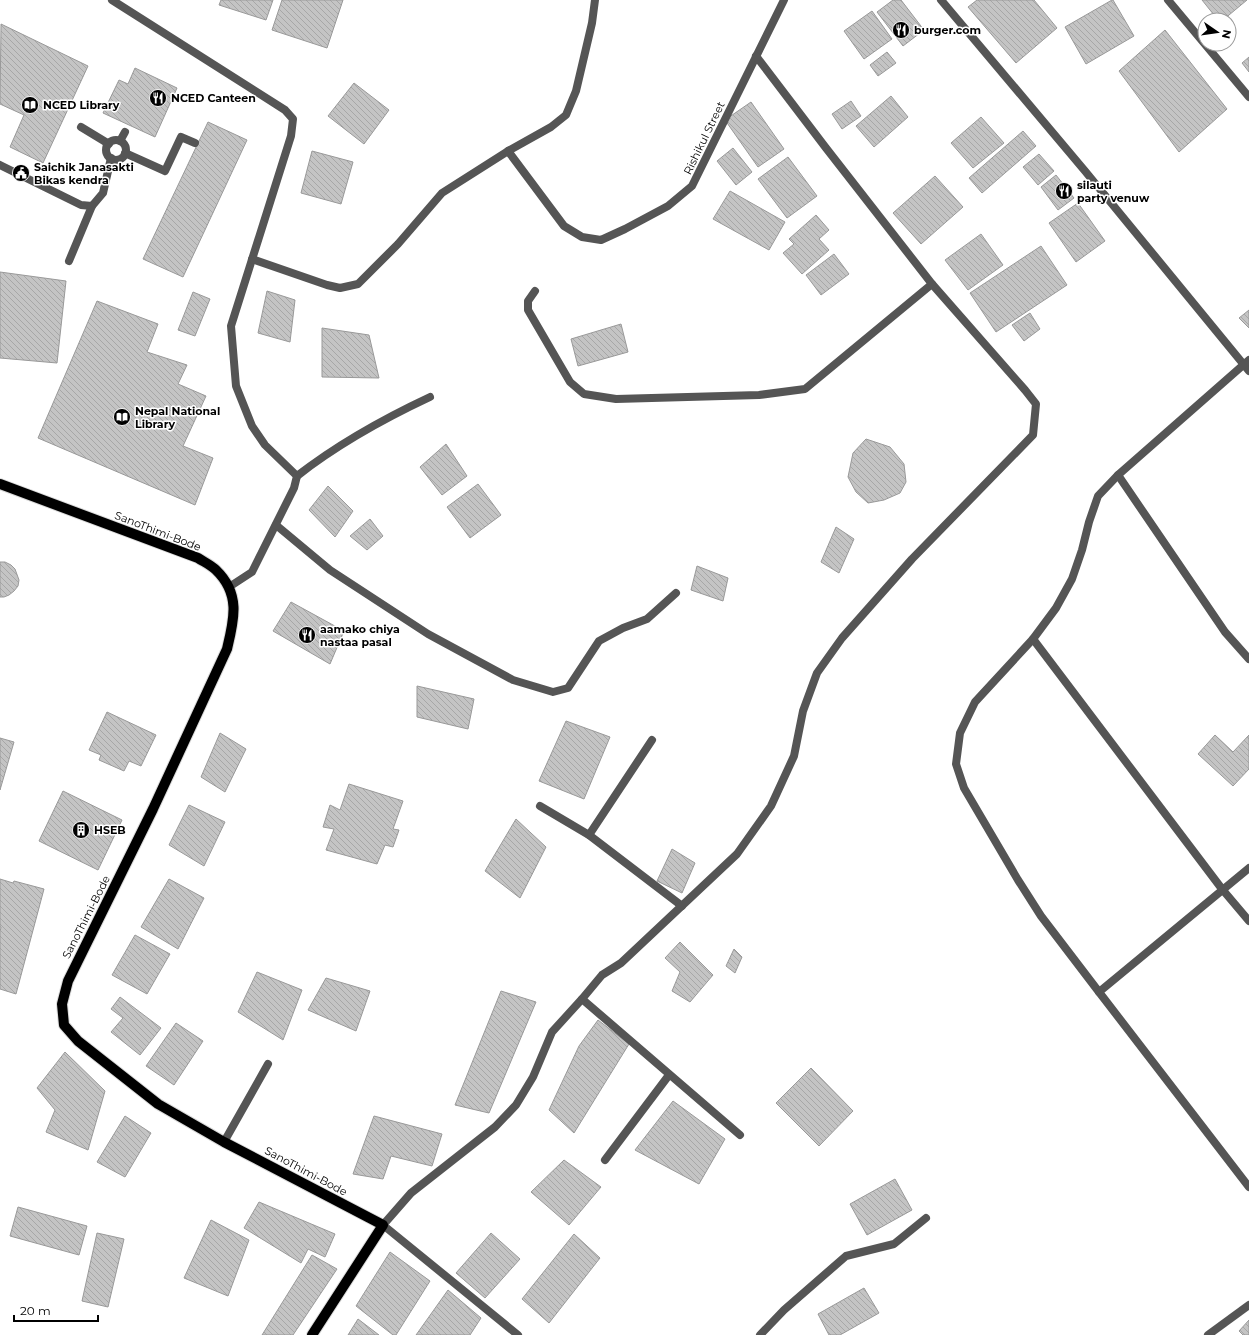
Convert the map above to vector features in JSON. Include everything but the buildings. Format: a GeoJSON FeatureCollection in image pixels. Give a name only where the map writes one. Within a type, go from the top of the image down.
{"type":"FeatureCollection","features":[{"type":"Feature","properties":{"kind":"main road","name":"SanoThimi-Bode"},"geometry":{"type":"LineString","coordinates":[[0,484],[198,558],[216,570],[229,587],[234,605],[233,624],[227,649],[153,809],[68,981],[62,1004],[64,1025],[78,1041],[158,1104],[224,1142],[383,1225]]}},
{"type":"Feature","properties":{"kind":"main road"},"geometry":{"type":"LineString","coordinates":[[312,1335],[383,1225]]}},
{"type":"Feature","properties":{"kind":"street"},"geometry":{"type":"LineString","coordinates":[[112,0],[286,110],[293,119],[290,136],[231,326],[236,386],[252,426],[265,445],[297,476]]}},
{"type":"Feature","properties":{"kind":"street"},"geometry":{"type":"LineString","coordinates":[[252,259],[327,285],[340,288],[358,284],[398,244],[442,193],[508,151],[551,127],[566,115],[576,91],[592,23],[595,0]]}},
{"type":"Feature","properties":{"kind":"street","name":"Rishikul Street"},"geometry":{"type":"LineString","coordinates":[[508,151],[564,226],[582,237],[601,240],[668,206],[692,186],[784,0]]}},
{"type":"Feature","properties":{"kind":"street"},"geometry":{"type":"LineString","coordinates":[[941,0],[1247,365],[1118,475],[1098,496],[1072,579],[1056,608],[1033,639],[976,702],[960,733],[956,764],[964,788],[1041,916],[1249,1187]]}},
{"type":"Feature","properties":{"kind":"street"},"geometry":{"type":"LineString","coordinates":[[1168,0],[1249,97]]}},
{"type":"Feature","properties":{"kind":"street"},"geometry":{"type":"LineString","coordinates":[[518,1335],[383,1225],[411,1193],[495,1127],[516,1104],[533,1076],[552,1032],[602,975],[621,963],[737,854],[771,806],[794,756],[803,711],[817,673],[842,638],[912,559],[1033,435],[1036,404],[932,284],[821,143],[756,56]]}},
{"type":"Feature","properties":{"kind":"street"},"geometry":{"type":"LineString","coordinates":[[81,127],[109,144]]}},
{"type":"Feature","properties":{"kind":"street"},"geometry":{"type":"LineString","coordinates":[[120,141],[125,132]]}},
{"type":"Feature","properties":{"kind":"street"},"geometry":{"type":"LineString","coordinates":[[125,153],[165,171],[181,137],[195,143]]}},
{"type":"Feature","properties":{"kind":"street"},"geometry":{"type":"LineString","coordinates":[[114,140],[120,141],[125,145],[125,153],[120,159],[116,160],[111,158],[107,153],[107,147],[109,144],[114,140]]}},
{"type":"Feature","properties":{"kind":"street"},"geometry":{"type":"LineString","coordinates":[[69,261],[92,206],[103,193],[111,158]]}},
{"type":"Feature","properties":{"kind":"street"},"geometry":{"type":"LineString","coordinates":[[0,165],[81,205],[92,206]]}},
{"type":"Feature","properties":{"kind":"street"},"geometry":{"type":"LineString","coordinates":[[535,291],[528,301],[528,310],[570,382],[584,394],[616,399],[759,395],[805,389],[932,284]]}},
{"type":"Feature","properties":{"kind":"street"},"geometry":{"type":"LineString","coordinates":[[229,587],[252,572],[294,488],[297,476],[344,443],[398,412],[430,397]]}},
{"type":"Feature","properties":{"kind":"street"},"geometry":{"type":"LineString","coordinates":[[1118,475],[1225,632],[1249,659]]}},
{"type":"Feature","properties":{"kind":"street"},"geometry":{"type":"LineString","coordinates":[[276,525],[330,570],[428,634],[513,680],[553,692],[568,688],[599,641],[623,628],[648,619],[676,593]]}},
{"type":"Feature","properties":{"kind":"street"},"geometry":{"type":"LineString","coordinates":[[1033,639],[1222,889],[1249,921]]}},
{"type":"Feature","properties":{"kind":"street"},"geometry":{"type":"LineString","coordinates":[[588,835],[652,740]]}},
{"type":"Feature","properties":{"kind":"street"},"geometry":{"type":"LineString","coordinates":[[540,806],[588,835],[682,906]]}},
{"type":"Feature","properties":{"kind":"street"},"geometry":{"type":"LineString","coordinates":[[1099,992],[1249,868]]}},
{"type":"Feature","properties":{"kind":"street"},"geometry":{"type":"LineString","coordinates":[[582,999],[740,1135]]}},
{"type":"Feature","properties":{"kind":"street"},"geometry":{"type":"LineString","coordinates":[[224,1142],[268,1064]]}},
{"type":"Feature","properties":{"kind":"street"},"geometry":{"type":"LineString","coordinates":[[605,1160],[669,1074]]}},
{"type":"Feature","properties":{"kind":"street"},"geometry":{"type":"LineString","coordinates":[[760,1335],[784,1310],[846,1256],[894,1244],[926,1218]]}},
{"type":"Feature","properties":{"kind":"street"},"geometry":{"type":"LineString","coordinates":[[1208,1335],[1249,1305]]}},
{"type":"Feature","properties":{"kind":"place","name":"burger.com"},"geometry":{"type":"Point","coordinates":[901,30]}},
{"type":"Feature","properties":{"kind":"place","name":"NCED Canteen"},"geometry":{"type":"Point","coordinates":[158,98]}},
{"type":"Feature","properties":{"kind":"place","name":"NCED Library"},"geometry":{"type":"Point","coordinates":[30,105]}},
{"type":"Feature","properties":{"kind":"place","name":"Saichik Janasakti Bikas kendra"},"geometry":{"type":"Point","coordinates":[21,173]}},
{"type":"Feature","properties":{"kind":"place","name":"silauti party venuw"},"geometry":{"type":"Point","coordinates":[1064,191]}},
{"type":"Feature","properties":{"kind":"place","name":"Nepal National Library"},"geometry":{"type":"Point","coordinates":[122,417]}},
{"type":"Feature","properties":{"kind":"place","name":"aamako chiya nastaa pasal"},"geometry":{"type":"Point","coordinates":[307,635]}},
{"type":"Feature","properties":{"kind":"place","name":"HSEB"},"geometry":{"type":"Point","coordinates":[81,830]}}]}
